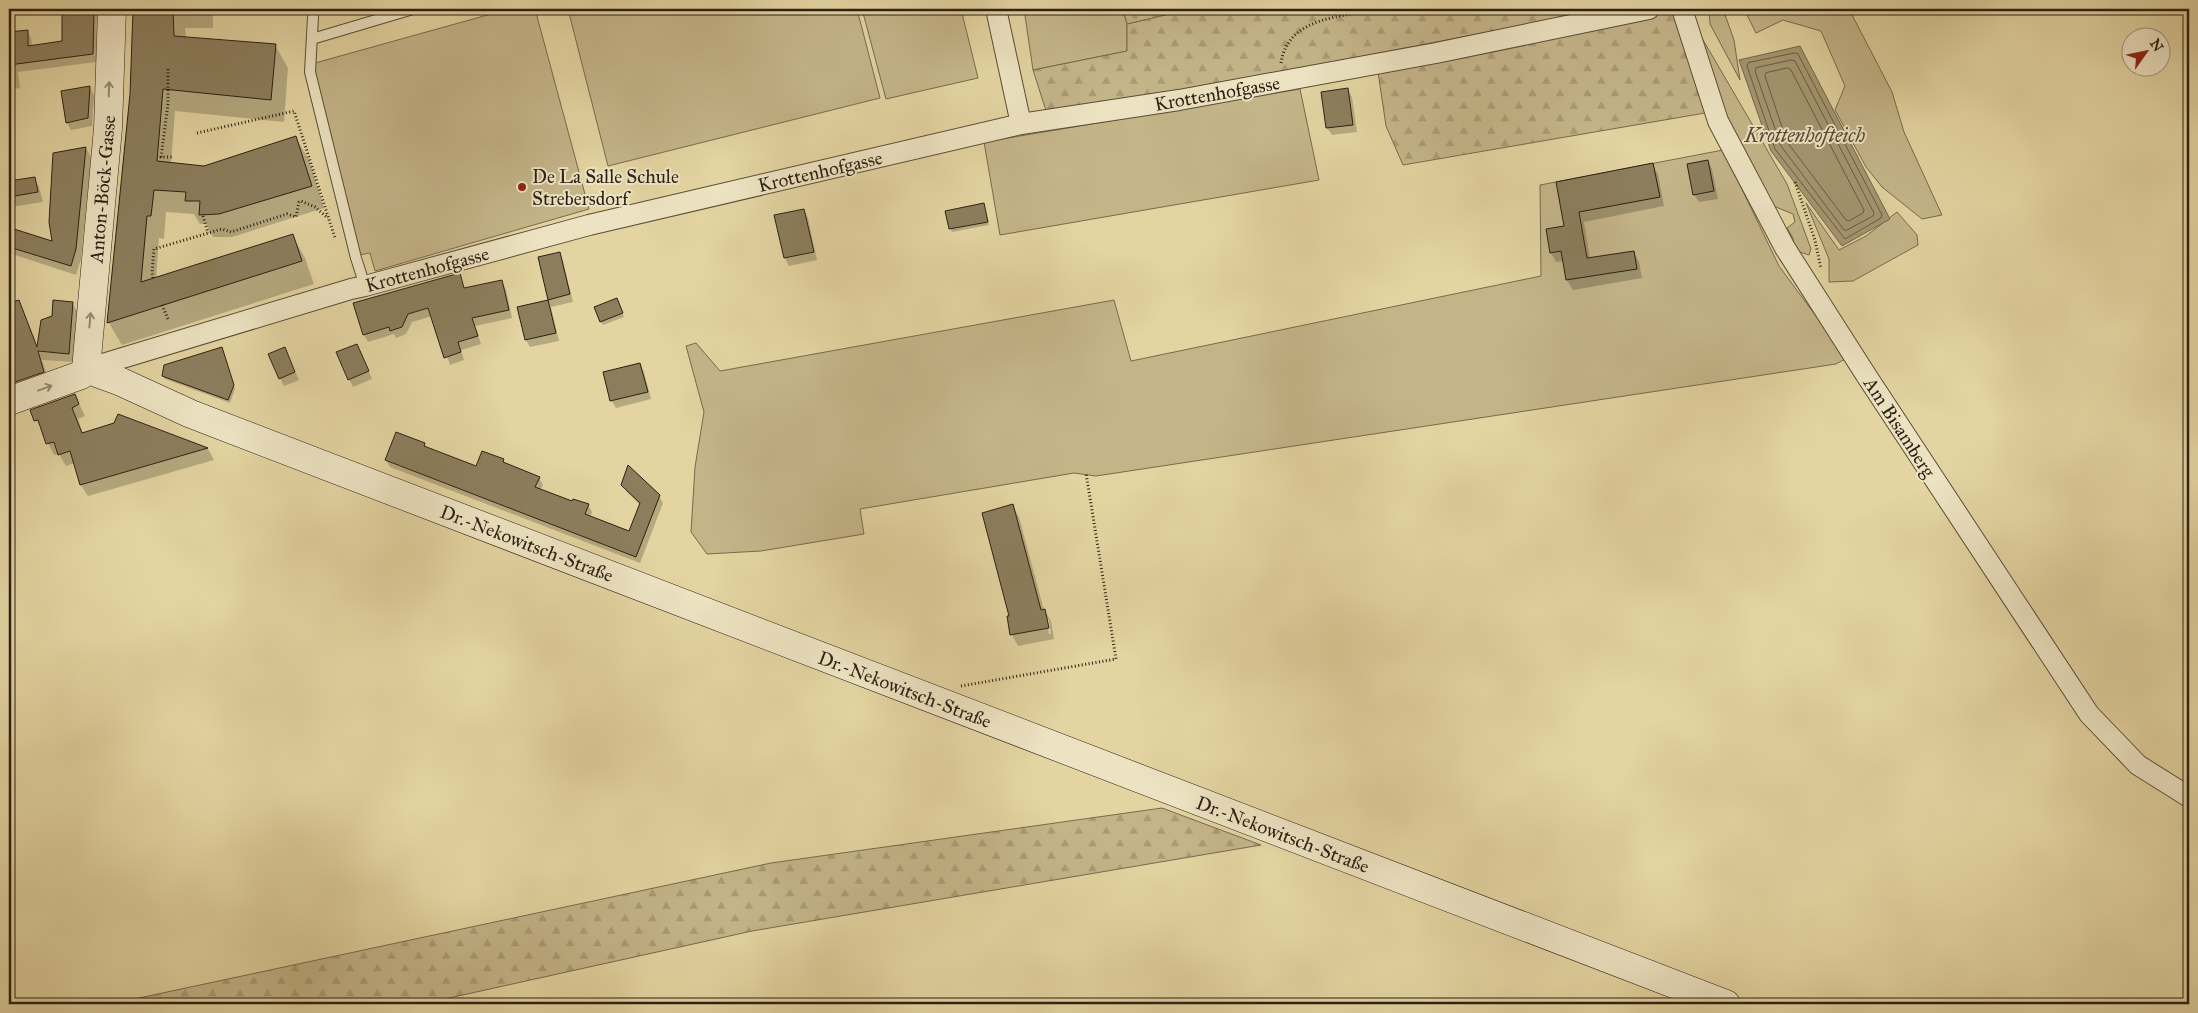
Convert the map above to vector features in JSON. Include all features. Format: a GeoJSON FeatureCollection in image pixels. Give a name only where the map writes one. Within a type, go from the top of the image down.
{"type":"FeatureCollection","features":[{"type":"Feature","properties":{"kind":"main road","name":"Anton-Böck-Gasse"},"geometry":{"type":"LineString","coordinates":[[86,369],[108,128],[112,9]]}},
{"type":"Feature","properties":{"kind":"main road","name":"Krottenhofgasse"},"geometry":{"type":"LineString","coordinates":[[9,400],[81,375],[86,369]]}},
{"type":"Feature","properties":{"kind":"main road","name":"Dr.-Nekowitsch-Straße"},"geometry":{"type":"LineString","coordinates":[[86,369],[219,424],[1726,1004]]}},
{"type":"Feature","properties":{"kind":"street"},"geometry":{"type":"LineString","coordinates":[[996,9],[1021,124]]}},
{"type":"Feature","properties":{"kind":"street","name":"Krottenhofgasse"},"geometry":{"type":"LineString","coordinates":[[86,369],[351,289],[598,223],[1021,124],[1178,100],[1436,53],[1649,9]]}},
{"type":"Feature","properties":{"kind":"street","name":"Am Bisamberg"},"geometry":{"type":"LineString","coordinates":[[1682,9],[1718,121],[1785,248],[1817,298],[2089,714],[2138,765],[2189,797]]}},
{"type":"Feature","properties":{"kind":"lane"},"geometry":{"type":"LineString","coordinates":[[312,39],[412,9]]}},
{"type":"Feature","properties":{"kind":"lane"},"geometry":{"type":"LineString","coordinates":[[313,17],[310,72],[356,258],[365,286]]}},
{"type":"Feature","properties":{"kind":"path"},"geometry":{"type":"LineString","coordinates":[[1283,81],[1281,65],[1285,46],[1304,28],[1316,22],[1387,9]]}},
{"type":"Feature","properties":{"kind":"path"},"geometry":{"type":"LineString","coordinates":[[168,69],[168,104],[161,157],[172,157]]}},
{"type":"Feature","properties":{"kind":"path"},"geometry":{"type":"LineString","coordinates":[[198,133],[294,111],[338,247]]}},
{"type":"Feature","properties":{"kind":"path"},"geometry":{"type":"LineString","coordinates":[[1795,182],[1815,240],[1822,273],[1822,284],[1817,298]]}},
{"type":"Feature","properties":{"kind":"path"},"geometry":{"type":"LineString","coordinates":[[153,278],[154,249],[222,229],[231,232],[287,214],[296,217],[299,202],[301,201],[315,207],[329,219]]}},
{"type":"Feature","properties":{"kind":"path"},"geometry":{"type":"LineString","coordinates":[[203,216],[208,233]]}},
{"type":"Feature","properties":{"kind":"path"},"geometry":{"type":"LineString","coordinates":[[162,306],[168,320]]}},
{"type":"Feature","properties":{"kind":"path"},"geometry":{"type":"LineString","coordinates":[[954,687],[1116,658],[1086,473]]}},
{"type":"Feature","properties":{"kind":"green space"},"geometry":{"type":"Polygon","coordinates":[[[509,9],[535,9],[589,209],[375,271],[370,253],[359,255],[315,73],[315,63],[509,9]]]}},
{"type":"Feature","properties":{"kind":"green space"},"geometry":{"type":"Polygon","coordinates":[[[568,9],[857,9],[880,98],[608,166],[568,9]]]}},
{"type":"Feature","properties":{"kind":"green space"},"geometry":{"type":"Polygon","coordinates":[[[862,9],[961,9],[978,78],[886,99],[862,9]]]}},
{"type":"Feature","properties":{"kind":"green space"},"geometry":{"type":"Polygon","coordinates":[[[1024,9],[1123,9],[1127,24],[1127,51],[1033,70],[1024,9]]]}},
{"type":"Feature","properties":{"kind":"green space"},"geometry":{"type":"Polygon","coordinates":[[[1123,9],[1190,9],[1127,24],[1123,9]]]}},
{"type":"Feature","properties":{"kind":"green space"},"geometry":{"type":"Polygon","coordinates":[[[1190,9],[1607,9],[1048,117],[1033,70],[1127,51],[1127,24],[1190,9]]]}},
{"type":"Feature","properties":{"kind":"green space"},"geometry":{"type":"Polygon","coordinates":[[[1709,9],[1723,9],[1734,40],[1740,80],[1710,24],[1709,9]]]}},
{"type":"Feature","properties":{"kind":"green space"},"geometry":{"type":"Polygon","coordinates":[[[1744,9],[1817,9],[1820,12],[1822,9],[1849,9],[1892,92],[1904,132],[1942,215],[1922,219],[1882,187],[1866,167],[1835,110],[1845,86],[1821,31],[1783,20],[1756,33],[1744,9]]]}},
{"type":"Feature","properties":{"kind":"green space"},"geometry":{"type":"Polygon","coordinates":[[[1670,10],[1676,14],[1705,113],[1403,165],[1386,126],[1378,72],[1670,10]]]}},
{"type":"Feature","properties":{"kind":"green space"},"geometry":{"type":"Polygon","coordinates":[[[1699,33],[1787,184],[1811,249],[1809,255],[1794,250],[1793,238],[1787,228],[1795,222],[1793,214],[1771,205],[1761,181],[1756,178],[1718,107],[1699,33]]]}},
{"type":"Feature","properties":{"kind":"green space"},"geometry":{"type":"Polygon","coordinates":[[[1300,89],[1319,180],[1000,235],[984,142],[1300,89]]]}},
{"type":"Feature","properties":{"kind":"green space"},"geometry":{"type":"Polygon","coordinates":[[[1723,150],[1779,266],[1847,358],[1836,364],[1096,476],[1074,473],[860,509],[864,534],[761,551],[707,554],[691,532],[695,467],[704,412],[686,346],[696,343],[720,371],[1114,300],[1131,361],[1541,276],[1540,185],[1723,150]]]}},
{"type":"Feature","properties":{"kind":"green space"},"geometry":{"type":"Polygon","coordinates":[[[1806,203],[1839,250],[1866,236],[1897,212],[1917,235],[1918,245],[1853,281],[1829,282],[1829,259],[1806,203]]]}},
{"type":"Feature","properties":{"kind":"green space"},"geometry":{"type":"Polygon","coordinates":[[[1162,808],[1261,845],[752,931],[422,1004],[111,1004],[771,863],[1162,808]]]}},
{"type":"Feature","properties":{"kind":"water","name":"Krottenhofteich"},"geometry":{"type":"Polygon","coordinates":[[[1800,46],[1890,219],[1842,246],[1771,151],[1739,60],[1800,46]]]}},
{"type":"Feature","properties":{"kind":"building"},"geometry":{"type":"Polygon","coordinates":[[[62,9],[94,9],[93,54],[9,65],[9,32],[28,30],[28,46],[62,41],[62,9]]]}},
{"type":"Feature","properties":{"kind":"building"},"geometry":{"type":"Polygon","coordinates":[[[133,9],[173,9],[174,36],[276,44],[271,100],[163,89],[157,161],[204,166],[296,136],[312,186],[219,214],[199,215],[200,201],[185,201],[186,192],[154,190],[151,216],[147,216],[141,282],[293,234],[302,261],[107,323],[130,94],[133,9]]]}},
{"type":"Feature","properties":{"kind":"building"},"geometry":{"type":"Polygon","coordinates":[[[90,86],[88,118],[66,123],[61,91],[90,86]]]}},
{"type":"Feature","properties":{"kind":"building"},"geometry":{"type":"Polygon","coordinates":[[[1348,88],[1353,125],[1326,128],[1321,92],[1348,88]]]}},
{"type":"Feature","properties":{"kind":"building"},"geometry":{"type":"Polygon","coordinates":[[[86,147],[76,249],[71,266],[9,247],[14,229],[52,241],[49,222],[53,153],[86,147]]]}},
{"type":"Feature","properties":{"kind":"building"},"geometry":{"type":"Polygon","coordinates":[[[1708,160],[1714,191],[1693,195],[1687,164],[1708,160]]]}},
{"type":"Feature","properties":{"kind":"building"},"geometry":{"type":"Polygon","coordinates":[[[1653,163],[1660,197],[1579,212],[1587,258],[1634,251],[1637,269],[1566,280],[1561,251],[1550,253],[1546,229],[1564,226],[1556,182],[1653,163]]]}},
{"type":"Feature","properties":{"kind":"building"},"geometry":{"type":"Polygon","coordinates":[[[35,177],[38,192],[9,197],[9,181],[35,177]]]}},
{"type":"Feature","properties":{"kind":"building"},"geometry":{"type":"Polygon","coordinates":[[[984,203],[988,222],[949,229],[945,211],[984,203]]]}},
{"type":"Feature","properties":{"kind":"building"},"geometry":{"type":"Polygon","coordinates":[[[804,209],[814,252],[784,258],[774,215],[804,209]]]}},
{"type":"Feature","properties":{"kind":"building"},"geometry":{"type":"Polygon","coordinates":[[[560,252],[570,294],[548,300],[538,257],[560,252]]]}},
{"type":"Feature","properties":{"kind":"building"},"geometry":{"type":"Polygon","coordinates":[[[460,273],[464,288],[502,280],[509,310],[472,318],[478,336],[458,342],[461,352],[444,358],[428,308],[408,314],[402,327],[390,331],[389,327],[363,335],[353,303],[460,273]]]}},
{"type":"Feature","properties":{"kind":"building"},"geometry":{"type":"Polygon","coordinates":[[[617,298],[623,313],[600,322],[594,307],[617,298]]]}},
{"type":"Feature","properties":{"kind":"building"},"geometry":{"type":"Polygon","coordinates":[[[19,300],[37,347],[41,320],[52,316],[53,300],[73,302],[69,354],[38,351],[44,372],[9,384],[9,303],[19,300]]]}},
{"type":"Feature","properties":{"kind":"building"},"geometry":{"type":"Polygon","coordinates":[[[548,300],[556,333],[525,340],[517,307],[548,300]]]}},
{"type":"Feature","properties":{"kind":"building"},"geometry":{"type":"Polygon","coordinates":[[[357,344],[369,371],[348,380],[336,352],[357,344]]]}},
{"type":"Feature","properties":{"kind":"building"},"geometry":{"type":"Polygon","coordinates":[[[222,347],[234,385],[228,400],[162,376],[164,365],[222,347]]]}},
{"type":"Feature","properties":{"kind":"building"},"geometry":{"type":"Polygon","coordinates":[[[285,347],[295,372],[279,379],[268,354],[285,347]]]}},
{"type":"Feature","properties":{"kind":"building"},"geometry":{"type":"Polygon","coordinates":[[[640,363],[648,392],[610,401],[603,372],[640,363]]]}},
{"type":"Feature","properties":{"kind":"building"},"geometry":{"type":"Polygon","coordinates":[[[75,394],[79,404],[72,408],[82,433],[114,423],[118,414],[208,448],[80,485],[70,451],[58,455],[54,442],[46,444],[38,420],[34,421],[30,410],[75,394]]]}},
{"type":"Feature","properties":{"kind":"building"},"geometry":{"type":"Polygon","coordinates":[[[396,432],[425,443],[424,446],[476,466],[482,451],[504,459],[503,462],[540,477],[535,487],[572,501],[573,499],[589,504],[585,514],[629,531],[640,503],[621,485],[628,465],[660,495],[636,557],[385,460],[396,432]]]}},
{"type":"Feature","properties":{"kind":"building"},"geometry":{"type":"Polygon","coordinates":[[[1013,504],[1041,610],[1045,609],[1049,628],[1010,635],[1007,616],[1009,616],[982,513],[1013,504]]]}},
{"type":"Feature","properties":{"kind":"place","name":"De La Salle Schule Strebersdorf"},"geometry":{"type":"Point","coordinates":[522,187]}}]}
